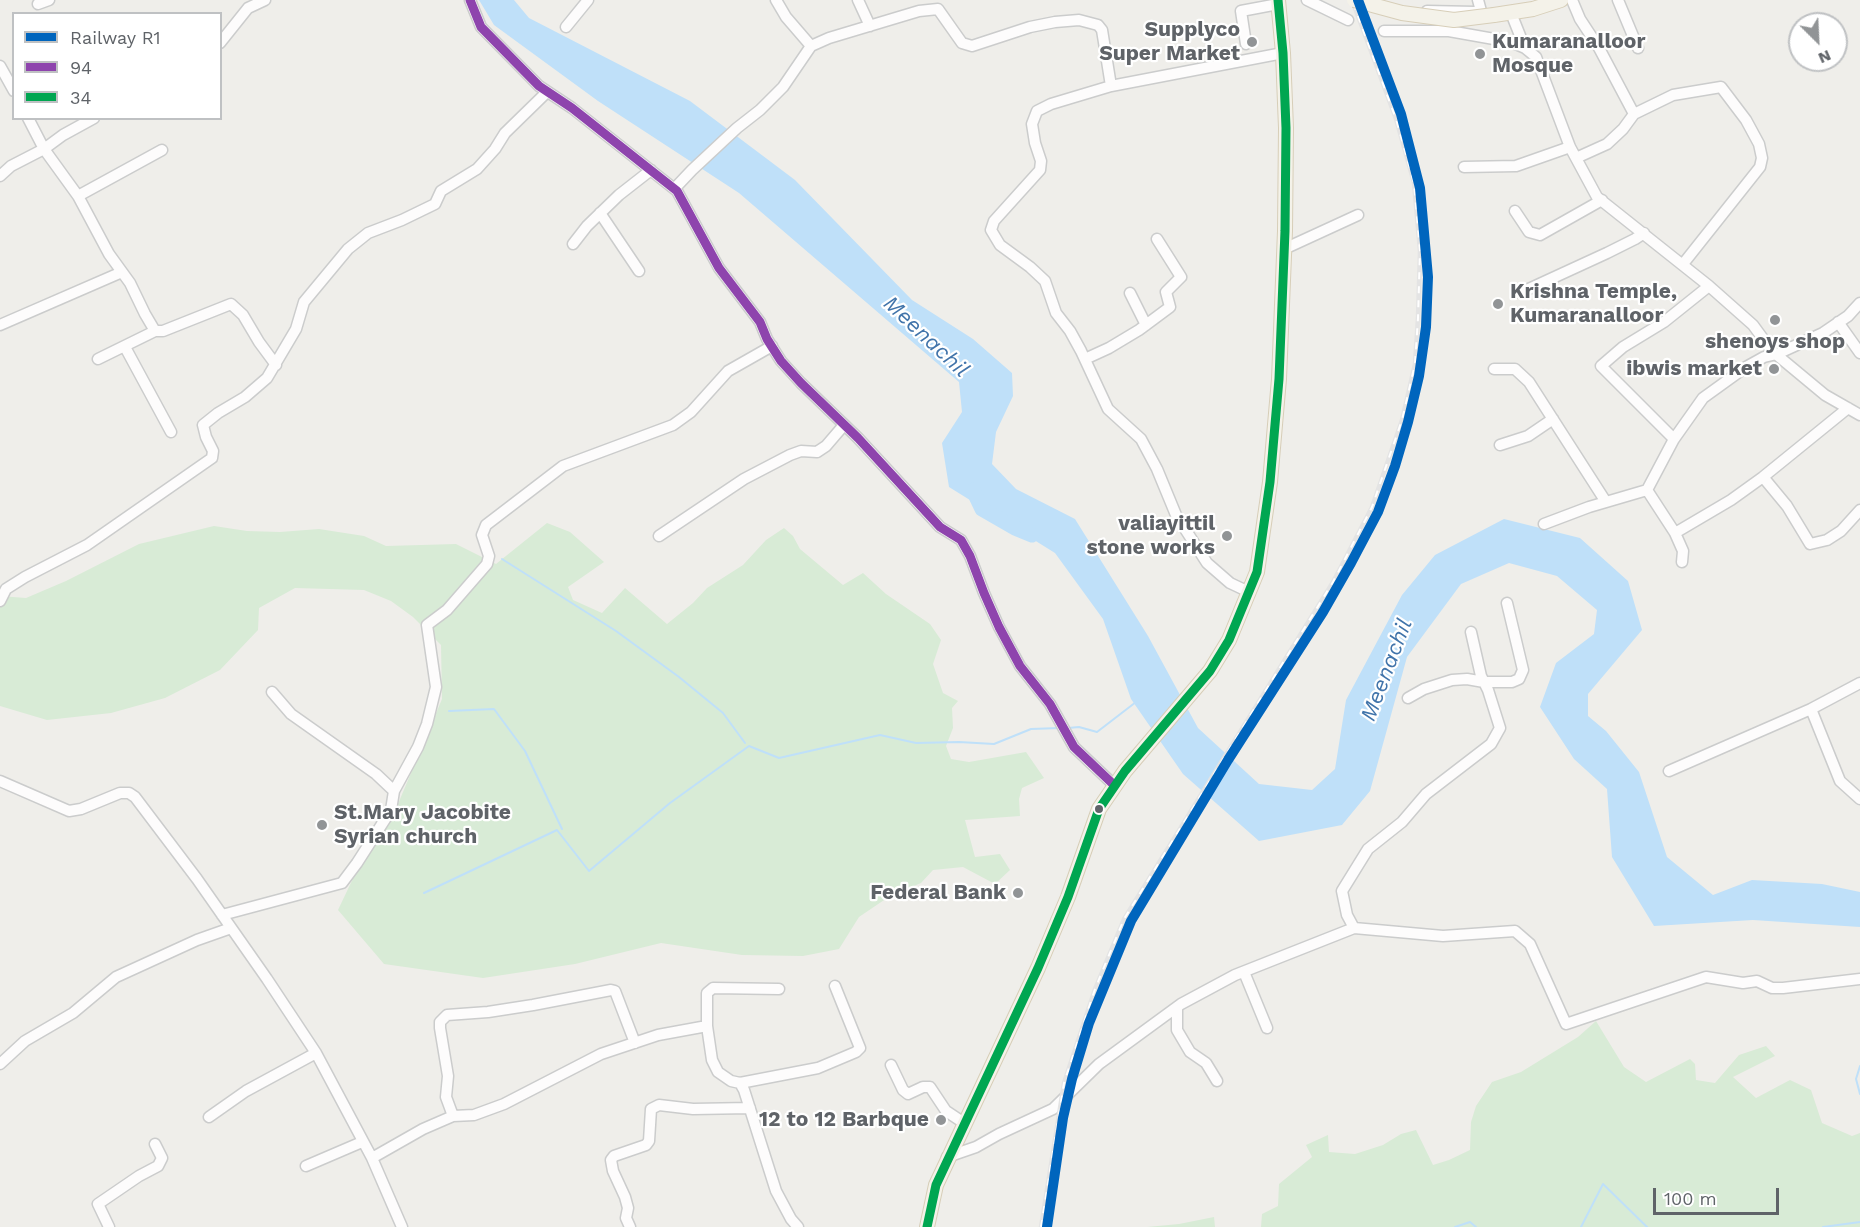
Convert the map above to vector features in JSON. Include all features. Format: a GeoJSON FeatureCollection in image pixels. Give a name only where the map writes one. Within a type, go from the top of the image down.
{"type":"FeatureCollection","features":[{"type":"Feature","properties":{"kind":"main road"},"geometry":{"type":"LineString","coordinates":[[1354,0],[1402,13],[1454,20],[1488,13],[1511,13],[1561,0]]}},
{"type":"Feature","properties":{"kind":"main road"},"geometry":{"type":"LineString","coordinates":[[927,1227],[936,1185],[1038,968],[1068,897],[1099,809],[1114,785],[1210,671],[1229,640],[1257,572],[1270,482],[1279,379],[1284,249],[1286,128],[1278,2]]}},
{"type":"Feature","properties":{"kind":"street"},"geometry":{"type":"LineString","coordinates":[[38,4],[49,0]]}},
{"type":"Feature","properties":{"kind":"street"},"geometry":{"type":"LineString","coordinates":[[222,40],[247,4],[265,0]]}},
{"type":"Feature","properties":{"kind":"street"},"geometry":{"type":"LineString","coordinates":[[470,0],[481,27],[538,86],[572,108],[675,188],[719,268],[760,322],[772,346],[790,372],[844,425],[940,527],[961,540],[970,556],[984,594],[1020,666],[1050,704],[1063,729],[1082,756],[1114,785]]}},
{"type":"Feature","properties":{"kind":"street"},"geometry":{"type":"LineString","coordinates":[[566,27],[588,0]]}},
{"type":"Feature","properties":{"kind":"street"},"geometry":{"type":"LineString","coordinates":[[776,0],[786,17],[811,46]]}},
{"type":"Feature","properties":{"kind":"street"},"geometry":{"type":"LineString","coordinates":[[858,0],[870,27]]}},
{"type":"Feature","properties":{"kind":"street"},"geometry":{"type":"LineString","coordinates":[[1307,0],[1347,20]]}},
{"type":"Feature","properties":{"kind":"street"},"geometry":{"type":"LineString","coordinates":[[1478,0],[1488,13]]}},
{"type":"Feature","properties":{"kind":"street"},"geometry":{"type":"LineString","coordinates":[[1572,0],[1580,19],[1599,48],[1634,114]]}},
{"type":"Feature","properties":{"kind":"street"},"geometry":{"type":"LineString","coordinates":[[1618,0],[1638,48]]}},
{"type":"Feature","properties":{"kind":"street"},"geometry":{"type":"LineString","coordinates":[[1246,44],[1241,11],[1278,2]]}},
{"type":"Feature","properties":{"kind":"street"},"geometry":{"type":"LineString","coordinates":[[675,188],[783,87],[811,46],[829,38],[941,4],[962,43],[972,46],[1030,27],[1055,22],[1079,20],[1098,25],[1102,30],[1111,86]]}},
{"type":"Feature","properties":{"kind":"street"},"geometry":{"type":"LineString","coordinates":[[1426,31],[1419,24],[1419,18],[1427,11],[1488,13]]}},
{"type":"Feature","properties":{"kind":"street"},"geometry":{"type":"LineString","coordinates":[[1511,13],[1525,48]]}},
{"type":"Feature","properties":{"kind":"street"},"geometry":{"type":"LineString","coordinates":[[1384,32],[1449,31],[1511,42],[1525,48],[1536,57],[1570,147],[1598,197],[1709,286],[1753,325],[1772,351],[1825,395],[1860,415]]}},
{"type":"Feature","properties":{"kind":"street"},"geometry":{"type":"LineString","coordinates":[[1249,592],[1230,583],[1207,563],[1176,515],[1157,470],[1141,440],[1108,409],[1070,331],[1056,313],[1045,280],[1000,245],[991,230],[994,221],[1040,170],[1041,161],[1032,124],[1037,111],[1051,104],[1111,86],[1283,53]]}},
{"type":"Feature","properties":{"kind":"street"},"geometry":{"type":"LineString","coordinates":[[0,66],[12,87]]}},
{"type":"Feature","properties":{"kind":"street"},"geometry":{"type":"LineString","coordinates":[[1576,158],[1607,144],[1623,129],[1634,114],[1673,96],[1721,87],[1746,120],[1759,144],[1762,158],[1760,167],[1683,264]]}},
{"type":"Feature","properties":{"kind":"street"},"geometry":{"type":"LineString","coordinates":[[0,601],[6,589],[87,545],[212,458],[213,451],[203,424],[218,412],[245,397],[267,378],[296,329],[304,302],[348,249],[368,233],[435,204],[441,191],[477,169],[495,149],[505,133],[547,92]]}},
{"type":"Feature","properties":{"kind":"street"},"geometry":{"type":"LineString","coordinates":[[29,120],[44,149],[78,196],[109,254],[156,331]]}},
{"type":"Feature","properties":{"kind":"street"},"geometry":{"type":"LineString","coordinates":[[0,176],[11,166],[44,149],[90,120]]}},
{"type":"Feature","properties":{"kind":"street"},"geometry":{"type":"LineString","coordinates":[[1464,167],[1516,166],[1570,147]]}},
{"type":"Feature","properties":{"kind":"street"},"geometry":{"type":"LineString","coordinates":[[78,196],[162,150]]}},
{"type":"Feature","properties":{"kind":"street"},"geometry":{"type":"LineString","coordinates":[[573,244],[600,213],[651,170]]}},
{"type":"Feature","properties":{"kind":"street"},"geometry":{"type":"LineString","coordinates":[[1515,211],[1530,232],[1540,235],[1602,200]]}},
{"type":"Feature","properties":{"kind":"street"},"geometry":{"type":"LineString","coordinates":[[600,213],[639,271]]}},
{"type":"Feature","properties":{"kind":"street"},"geometry":{"type":"LineString","coordinates":[[1284,249],[1358,215]]}},
{"type":"Feature","properties":{"kind":"street"},"geometry":{"type":"LineString","coordinates":[[1520,293],[1607,254],[1644,233]]}},
{"type":"Feature","properties":{"kind":"street"},"geometry":{"type":"LineString","coordinates":[[1085,359],[1109,348],[1170,307],[1166,292],[1181,277],[1157,239]]}},
{"type":"Feature","properties":{"kind":"street"},"geometry":{"type":"LineString","coordinates":[[0,325],[122,272]]}},
{"type":"Feature","properties":{"kind":"street"},"geometry":{"type":"LineString","coordinates":[[1674,439],[1601,366],[1623,347],[1672,316],[1709,286]]}},
{"type":"Feature","properties":{"kind":"street"},"geometry":{"type":"LineString","coordinates":[[1130,293],[1146,325]]}},
{"type":"Feature","properties":{"kind":"street"},"geometry":{"type":"LineString","coordinates":[[1544,524],[1559,517],[1647,490],[1674,439],[1703,398],[1764,357],[1777,354],[1823,333],[1848,316],[1860,303]]}},
{"type":"Feature","properties":{"kind":"street"},"geometry":{"type":"LineString","coordinates":[[98,359],[156,331],[163,331],[231,304],[243,315],[276,365]]}},
{"type":"Feature","properties":{"kind":"street"},"geometry":{"type":"LineString","coordinates":[[1838,322],[1860,352]]}},
{"type":"Feature","properties":{"kind":"street"},"geometry":{"type":"LineString","coordinates":[[222,915],[342,882],[357,863],[391,810],[394,791],[418,747],[427,724],[436,687],[427,625],[447,610],[487,564],[489,556],[482,535],[486,525],[563,466],[673,425],[691,412],[728,371],[772,346]]}},
{"type":"Feature","properties":{"kind":"street"},"geometry":{"type":"LineString","coordinates":[[125,347],[171,432]]}},
{"type":"Feature","properties":{"kind":"street"},"geometry":{"type":"LineString","coordinates":[[1494,369],[1515,369],[1529,382],[1606,502]]}},
{"type":"Feature","properties":{"kind":"street"},"geometry":{"type":"LineString","coordinates":[[1675,533],[1764,477],[1848,408]]}},
{"type":"Feature","properties":{"kind":"street"},"geometry":{"type":"LineString","coordinates":[[1500,445],[1527,436],[1553,418]]}},
{"type":"Feature","properties":{"kind":"street"},"geometry":{"type":"LineString","coordinates":[[659,536],[744,479],[790,455],[801,451],[817,452],[826,446],[844,425]]}},
{"type":"Feature","properties":{"kind":"street"},"geometry":{"type":"LineString","coordinates":[[1764,477],[1787,506],[1810,544],[1827,540],[1842,531],[1860,510]]}},
{"type":"Feature","properties":{"kind":"street"},"geometry":{"type":"LineString","coordinates":[[1647,490],[1675,533],[1683,551],[1682,562]]}},
{"type":"Feature","properties":{"kind":"street"},"geometry":{"type":"LineString","coordinates":[[1408,698],[1424,689],[1452,680],[1512,682],[1519,679],[1523,670],[1507,603]]}},
{"type":"Feature","properties":{"kind":"street"},"geometry":{"type":"LineString","coordinates":[[1354,928],[1347,915],[1342,891],[1368,849],[1402,822],[1426,794],[1481,753],[1495,738],[1500,728],[1484,682],[1472,633]]}},
{"type":"Feature","properties":{"kind":"street"},"geometry":{"type":"LineString","coordinates":[[1669,771],[1811,709],[1860,683]]}},
{"type":"Feature","properties":{"kind":"street"},"geometry":{"type":"LineString","coordinates":[[272,692],[291,714],[376,774],[394,791]]}},
{"type":"Feature","properties":{"kind":"street"},"geometry":{"type":"LineString","coordinates":[[1811,709],[1840,781],[1860,799]]}},
{"type":"Feature","properties":{"kind":"street"},"geometry":{"type":"LineString","coordinates":[[0,781],[69,811],[81,809],[120,793],[129,793],[135,797],[190,869],[316,1053],[372,1158],[402,1227]]}},
{"type":"Feature","properties":{"kind":"street"},"geometry":{"type":"LineString","coordinates":[[0,1064],[25,1041],[73,1014],[116,977],[197,940],[231,928]]}},
{"type":"Feature","properties":{"kind":"street"},"geometry":{"type":"LineString","coordinates":[[948,1157],[976,1147],[1053,1109],[1099,1064],[1177,1007],[1235,975],[1354,928],[1443,936],[1515,931],[1530,944],[1566,1024],[1706,977],[1743,983],[1757,981],[1772,988],[1860,979]]}},
{"type":"Feature","properties":{"kind":"street"},"geometry":{"type":"LineString","coordinates":[[1244,972],[1266,1028]]}},
{"type":"Feature","properties":{"kind":"street"},"geometry":{"type":"LineString","coordinates":[[779,989],[713,988],[707,993],[707,1026],[712,1060],[718,1072],[731,1082],[740,1083],[818,1068],[856,1052],[860,1048],[835,986]]}},
{"type":"Feature","properties":{"kind":"street"},"geometry":{"type":"LineString","coordinates":[[453,1116],[446,1097],[448,1076],[440,1028],[440,1022],[447,1015],[488,1012],[611,990],[615,991],[619,999],[635,1043]]}},
{"type":"Feature","properties":{"kind":"street"},"geometry":{"type":"LineString","coordinates":[[1177,1007],[1177,1030],[1190,1052],[1206,1063],[1217,1081]]}},
{"type":"Feature","properties":{"kind":"street"},"geometry":{"type":"LineString","coordinates":[[372,1158],[423,1129],[453,1116],[474,1115],[504,1104],[601,1054],[658,1035],[707,1026]]}},
{"type":"Feature","properties":{"kind":"street"},"geometry":{"type":"LineString","coordinates":[[209,1117],[246,1091],[316,1053]]}},
{"type":"Feature","properties":{"kind":"street"},"geometry":{"type":"LineString","coordinates":[[891,1065],[903,1090],[908,1094],[923,1087],[930,1087],[946,1111],[964,1123]]}},
{"type":"Feature","properties":{"kind":"street"},"geometry":{"type":"LineString","coordinates":[[740,1083],[776,1191],[791,1219],[798,1227]]}},
{"type":"Feature","properties":{"kind":"street"},"geometry":{"type":"LineString","coordinates":[[630,1227],[626,1218],[628,1208],[625,1197],[613,1171],[611,1160],[614,1156],[646,1145],[650,1141],[651,1109],[659,1105],[693,1110],[750,1108]]}},
{"type":"Feature","properties":{"kind":"street"},"geometry":{"type":"LineString","coordinates":[[306,1166],[362,1143]]}},
{"type":"Feature","properties":{"kind":"street"},"geometry":{"type":"LineString","coordinates":[[109,1227],[98,1204],[158,1166],[162,1158],[155,1144]]}},
{"type":"Feature","properties":{"kind":"green space"},"geometry":{"type":"Polygon","coordinates":[[[547,523],[570,532],[604,562],[568,587],[573,600],[602,613],[625,588],[667,624],[707,588],[743,565],[766,540],[784,528],[793,536],[800,549],[843,585],[863,573],[886,594],[930,624],[941,640],[933,664],[943,693],[958,701],[952,708],[953,728],[946,746],[951,759],[969,762],[1026,752],[1044,778],[1022,788],[1019,799],[1020,816],[965,820],[975,857],[1000,854],[1010,870],[995,884],[963,867],[933,870],[921,883],[890,896],[859,917],[839,949],[803,956],[742,955],[661,943],[575,964],[483,978],[384,964],[338,910],[358,868],[390,823],[442,699],[441,645],[413,617],[391,601],[364,590],[295,588],[259,608],[258,630],[220,670],[165,698],[111,713],[47,720],[0,706],[0,596],[26,598],[66,581],[139,544],[214,526],[247,531],[280,532],[319,529],[364,536],[386,546],[456,544],[496,564],[547,523]]]}},
{"type":"Feature","properties":{"kind":"green space"},"geometry":{"type":"Polygon","coordinates":[[[1596,1021],[1624,1067],[1646,1082],[1690,1059],[1695,1064],[1696,1080],[1715,1083],[1739,1055],[1766,1046],[1775,1056],[1733,1077],[1756,1098],[1790,1080],[1811,1090],[1822,1123],[1852,1136],[1860,1133],[1860,1227],[1261,1227],[1262,1214],[1278,1206],[1279,1184],[1312,1157],[1306,1145],[1328,1135],[1329,1152],[1355,1154],[1383,1145],[1401,1134],[1416,1130],[1433,1165],[1449,1160],[1470,1150],[1471,1122],[1476,1106],[1492,1082],[1521,1072],[1578,1037],[1596,1021]]]}},
{"type":"Feature","properties":{"kind":"green space"},"geometry":{"type":"Polygon","coordinates":[[[1214,1217],[1215,1227],[1147,1227],[1179,1224],[1214,1217]]]}},
{"type":"Feature","properties":{"kind":"water"},"geometry":{"type":"Polygon","coordinates":[[[479,0],[514,0],[529,18],[690,101],[795,180],[912,300],[973,339],[1012,373],[1013,396],[996,432],[992,464],[1016,489],[1075,519],[1148,636],[1198,728],[1259,784],[1312,790],[1335,769],[1346,700],[1402,595],[1435,555],[1504,519],[1580,538],[1628,581],[1642,630],[1588,694],[1588,716],[1606,731],[1639,772],[1667,857],[1713,895],[1752,880],[1822,884],[1860,892],[1860,927],[1753,920],[1654,926],[1612,857],[1607,789],[1574,759],[1540,707],[1556,663],[1594,634],[1597,610],[1557,576],[1509,563],[1461,584],[1407,657],[1370,791],[1342,825],[1259,841],[1183,774],[1131,699],[1103,619],[1055,553],[949,487],[942,443],[962,412],[959,382],[739,193],[598,101],[494,25],[479,0]]]}},
{"type":"Feature","properties":{"kind":"waterway","name":"Meenachil"},"geometry":{"type":"LineString","coordinates":[[973,490],[982,509],[1032,535]]}},
{"type":"Feature","properties":{"kind":"waterway"},"geometry":{"type":"LineString","coordinates":[[502,559],[616,631],[679,677],[723,713],[745,743]]}},
{"type":"Feature","properties":{"kind":"waterway"},"geometry":{"type":"LineString","coordinates":[[1068,728],[1079,727],[1097,732],[1136,702]]}},
{"type":"Feature","properties":{"kind":"waterway"},"geometry":{"type":"LineString","coordinates":[[449,711],[494,709],[525,751],[562,829]]}},
{"type":"Feature","properties":{"kind":"waterway"},"geometry":{"type":"LineString","coordinates":[[424,893],[557,830],[589,871],[670,803],[749,746],[779,758],[880,735],[916,743],[994,744],[1031,729],[1060,728]]}},
{"type":"Feature","properties":{"kind":"waterway"},"geometry":{"type":"LineString","coordinates":[[1860,1066],[1856,1079],[1860,1094]]}},
{"type":"Feature","properties":{"kind":"waterway"},"geometry":{"type":"LineString","coordinates":[[1581,1227],[1603,1184],[1647,1227]]}},
{"type":"Feature","properties":{"kind":"waterway"},"geometry":{"type":"LineString","coordinates":[[1455,1227],[1470,1222],[1476,1227]]}},
{"type":"Feature","properties":{"kind":"waterway"},"geometry":{"type":"LineString","coordinates":[[1823,1227],[1860,1222]]}},
{"type":"Feature","properties":{"kind":"railway"},"geometry":{"type":"LineString","coordinates":[[1041,1227],[1064,1083],[1095,989],[1124,919],[1333,582],[1372,507],[1402,420],[1415,364],[1418,318],[1420,251],[1414,183],[1396,119],[1352,0]]}},
{"type":"Feature","properties":{"kind":"rail line","name":"R1"},"geometry":{"type":"LineString","coordinates":[[1047,1227],[1063,1118],[1072,1079],[1089,1023],[1131,921],[1351,563],[1378,512],[1408,422],[1419,376],[1426,327],[1428,277],[1420,188],[1401,114],[1358,0]]}},
{"type":"Feature","properties":{"kind":"transit line","name":"94"},"geometry":{"type":"LineString","coordinates":[[470,0],[481,27],[539,86],[572,108],[677,191],[719,268],[760,322],[767,339],[781,361],[858,438],[940,527],[961,540],[970,556],[999,627],[1020,666],[1050,704],[1074,747],[1114,785]]}},
{"type":"Feature","properties":{"kind":"transit line","name":"34"},"geometry":{"type":"LineString","coordinates":[[927,1227],[936,1185],[1038,968],[1068,897],[1099,809],[1125,771],[1210,671],[1229,640],[1257,572],[1270,482],[1279,379],[1285,231],[1286,128],[1278,0]]}},
{"type":"Feature","properties":{"kind":"place","name":"Supplyco Super Market"},"geometry":{"type":"Point","coordinates":[1252,42]}},
{"type":"Feature","properties":{"kind":"place","name":"Kumaranalloor Mosque"},"geometry":{"type":"Point","coordinates":[1480,54]}},
{"type":"Feature","properties":{"kind":"place","name":"Krishna Temple, Kumaranalloor"},"geometry":{"type":"Point","coordinates":[1498,304]}},
{"type":"Feature","properties":{"kind":"place","name":"shenoys shop"},"geometry":{"type":"Point","coordinates":[1775,320]}},
{"type":"Feature","properties":{"kind":"place","name":"ibwis market"},"geometry":{"type":"Point","coordinates":[1774,369]}},
{"type":"Feature","properties":{"kind":"place","name":"valiayittil stone works"},"geometry":{"type":"Point","coordinates":[1227,536]}},
{"type":"Feature","properties":{"kind":"place","name":"St.Mary Jacobite Syrian church"},"geometry":{"type":"Point","coordinates":[322,825]}},
{"type":"Feature","properties":{"kind":"place","name":"Federal Bank"},"geometry":{"type":"Point","coordinates":[1018,893]}},
{"type":"Feature","properties":{"kind":"place","name":"12 to 12 Barbque"},"geometry":{"type":"Point","coordinates":[941,1120]}}]}
